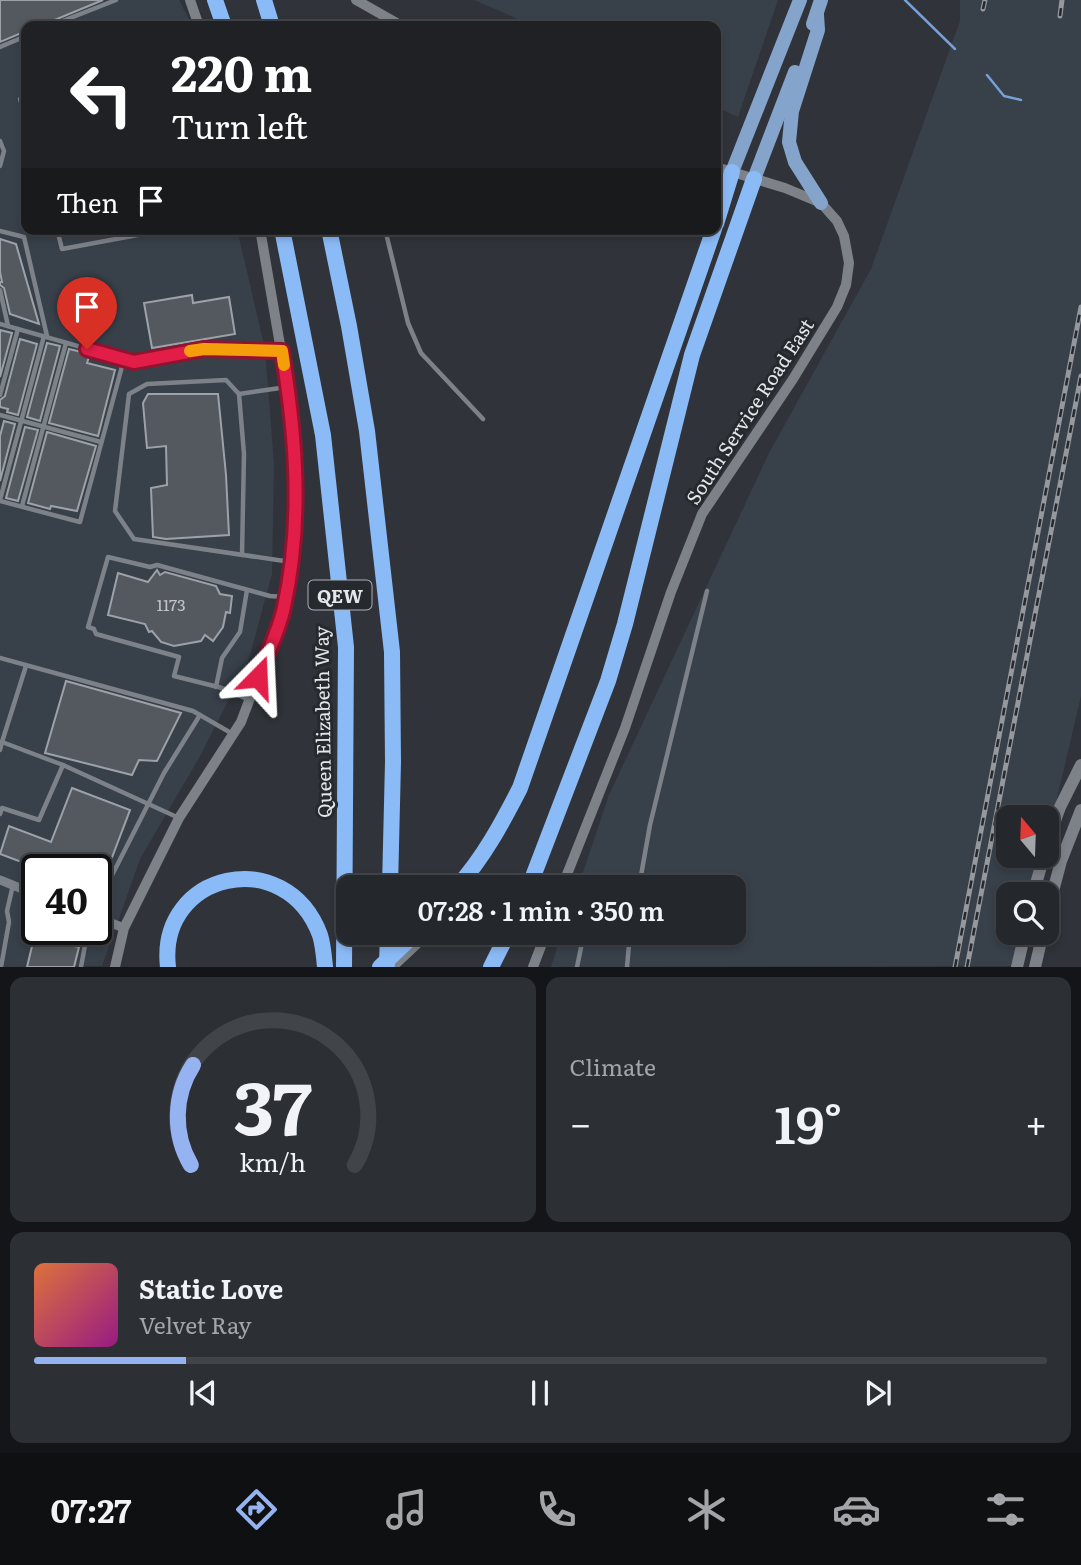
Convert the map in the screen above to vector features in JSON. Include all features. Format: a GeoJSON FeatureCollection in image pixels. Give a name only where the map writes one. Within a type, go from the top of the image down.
{"type":"FeatureCollection","features":[{"type":"Feature","properties":{"kind":"highway"},"geometry":{"type":"LineString","coordinates":[[215,0],[222,21]]}},
{"type":"Feature","properties":{"kind":"highway"},"geometry":{"type":"LineString","coordinates":[[264,0],[270,21]]}},
{"type":"Feature","properties":{"kind":"highway"},"geometry":{"type":"LineString","coordinates":[[721,208],[732,173]]}},
{"type":"Feature","properties":{"kind":"highway"},"geometry":{"type":"LineString","coordinates":[[534,875],[608,681],[625,624],[692,355],[754,179]]}},
{"type":"Feature","properties":{"kind":"highway","name":"Queen Elizabeth Way"},"geometry":{"type":"LineString","coordinates":[[283,235],[323,435],[346,647],[344,967]]}},
{"type":"Feature","properties":{"kind":"highway","name":"QEW"},"geometry":{"type":"LineString","coordinates":[[330,235],[367,431],[392,652],[390,875]]}},
{"type":"Feature","properties":{"kind":"highway"},"geometry":{"type":"LineString","coordinates":[[688,302],[690,277],[700,235]]}},
{"type":"Feature","properties":{"kind":"highway"},"geometry":{"type":"LineString","coordinates":[[468,875],[490,845],[520,788],[712,235]]}},
{"type":"Feature","properties":{"kind":"highway"},"geometry":{"type":"LineString","coordinates":[[168,967],[169,939],[183,909],[208,887],[239,877],[254,878],[281,887],[299,901],[320,935],[325,967]]}},
{"type":"Feature","properties":{"kind":"highway"},"geometry":{"type":"LineString","coordinates":[[387,967],[388,945]]}},
{"type":"Feature","properties":{"kind":"highway"},"geometry":{"type":"LineString","coordinates":[[380,967],[408,945]]}},
{"type":"Feature","properties":{"kind":"highway"},"geometry":{"type":"LineString","coordinates":[[491,967],[502,945]]}},
{"type":"Feature","properties":{"kind":"main road"},"geometry":{"type":"LineString","coordinates":[[732,173],[800,0]]}},
{"type":"Feature","properties":{"kind":"main road"},"geometry":{"type":"LineString","coordinates":[[754,179],[821,0]]}},
{"type":"Feature","properties":{"kind":"main road"},"geometry":{"type":"LineString","coordinates":[[817,15],[818,30],[792,111],[789,142],[795,162],[821,203]]}},
{"type":"Feature","properties":{"kind":"main road"},"geometry":{"type":"LineString","coordinates":[[1059,810],[1081,765]]}},
{"type":"Feature","properties":{"kind":"main road"},"geometry":{"type":"LineString","coordinates":[[1055,882],[1081,810]]}},
{"type":"Feature","properties":{"kind":"main road"},"geometry":{"type":"LineString","coordinates":[[1017,967],[1022,945]]}},
{"type":"Feature","properties":{"kind":"main road"},"geometry":{"type":"LineString","coordinates":[[1035,967],[1040,945]]}},
{"type":"Feature","properties":{"kind":"street"},"geometry":{"type":"LineString","coordinates":[[190,0],[198,21]]}},
{"type":"Feature","properties":{"kind":"street"},"geometry":{"type":"LineString","coordinates":[[356,0],[393,21]]}},
{"type":"Feature","properties":{"kind":"street"},"geometry":{"type":"LineString","coordinates":[[721,169],[821,203]]}},
{"type":"Feature","properties":{"kind":"street","name":"South Service Road East"},"geometry":{"type":"LineString","coordinates":[[567,875],[625,728],[671,592],[702,514],[793,379],[837,307],[846,285],[849,263],[844,236],[821,203]]}},
{"type":"Feature","properties":{"kind":"street"},"geometry":{"type":"LineString","coordinates":[[115,967],[124,928],[179,818],[242,722],[284,608],[294,540],[296,474],[293,420],[261,235]]}},
{"type":"Feature","properties":{"kind":"street"},"geometry":{"type":"LineString","coordinates":[[0,880],[21,888]]}},
{"type":"Feature","properties":{"kind":"street"},"geometry":{"type":"LineString","coordinates":[[112,923],[124,928]]}},
{"type":"Feature","properties":{"kind":"street"},"geometry":{"type":"LineString","coordinates":[[393,967],[412,945]]}},
{"type":"Feature","properties":{"kind":"street"},"geometry":{"type":"LineString","coordinates":[[533,967],[541,945]]}},
{"type":"Feature","properties":{"kind":"lane"},"geometry":{"type":"LineString","coordinates":[[63,21],[116,0]]}},
{"type":"Feature","properties":{"kind":"lane"},"geometry":{"type":"LineString","coordinates":[[0,47],[21,38]]}},
{"type":"Feature","properties":{"kind":"lane"},"geometry":{"type":"LineString","coordinates":[[0,141],[4,151],[0,166]]}},
{"type":"Feature","properties":{"kind":"lane"},"geometry":{"type":"LineString","coordinates":[[0,231],[24,237],[45,337],[0,500],[80,522],[124,359]]}},
{"type":"Feature","properties":{"kind":"lane"},"geometry":{"type":"LineString","coordinates":[[58,235],[62,249],[138,235]]}},
{"type":"Feature","properties":{"kind":"lane"},"geometry":{"type":"LineString","coordinates":[[386,235],[408,323],[421,353],[483,419]]}},
{"type":"Feature","properties":{"kind":"lane"},"geometry":{"type":"LineString","coordinates":[[0,290],[8,326]]}},
{"type":"Feature","properties":{"kind":"lane"},"geometry":{"type":"LineString","coordinates":[[0,324],[134,362],[204,349],[282,351]]}},
{"type":"Feature","properties":{"kind":"lane"},"geometry":{"type":"LineString","coordinates":[[0,395],[18,329]]}},
{"type":"Feature","properties":{"kind":"lane"},"geometry":{"type":"LineString","coordinates":[[22,506],[66,342]]}},
{"type":"Feature","properties":{"kind":"lane"},"geometry":{"type":"LineString","coordinates":[[242,555],[244,454],[239,394],[226,380],[147,384],[129,394],[115,511],[134,539],[242,555],[291,562]]}},
{"type":"Feature","properties":{"kind":"lane"},"geometry":{"type":"LineString","coordinates":[[239,394],[288,387]]}},
{"type":"Feature","properties":{"kind":"lane"},"geometry":{"type":"LineString","coordinates":[[0,415],[101,442]]}},
{"type":"Feature","properties":{"kind":"lane"},"geometry":{"type":"LineString","coordinates":[[250,700],[216,687],[174,676],[178,657],[96,634],[94,629],[88,626],[108,557],[150,567],[157,565],[247,590],[285,597]]}},
{"type":"Feature","properties":{"kind":"lane"},"geometry":{"type":"LineString","coordinates":[[216,687],[222,658],[240,632],[247,590]]}},
{"type":"Feature","properties":{"kind":"lane"},"geometry":{"type":"LineString","coordinates":[[641,875],[650,824],[707,592]]}},
{"type":"Feature","properties":{"kind":"lane"},"geometry":{"type":"LineString","coordinates":[[0,658],[200,715],[233,735]]}},
{"type":"Feature","properties":{"kind":"lane"},"geometry":{"type":"LineString","coordinates":[[0,750],[26,666]]}},
{"type":"Feature","properties":{"kind":"lane"},"geometry":{"type":"LineString","coordinates":[[112,876],[200,715]]}},
{"type":"Feature","properties":{"kind":"lane"},"geometry":{"type":"LineString","coordinates":[[2,743],[63,765],[179,818]]}},
{"type":"Feature","properties":{"kind":"lane"},"geometry":{"type":"LineString","coordinates":[[0,814],[2,808],[39,820],[63,765]]}},
{"type":"Feature","properties":{"kind":"lane"},"geometry":{"type":"LineString","coordinates":[[1,967],[9,922],[7,911],[13,885]]}},
{"type":"Feature","properties":{"kind":"lane"},"geometry":{"type":"LineString","coordinates":[[0,917],[7,911]]}},
{"type":"Feature","properties":{"kind":"lane"},"geometry":{"type":"LineString","coordinates":[[81,967],[85,945]]}},
{"type":"Feature","properties":{"kind":"lane"},"geometry":{"type":"LineString","coordinates":[[577,967],[582,945]]}},
{"type":"Feature","properties":{"kind":"lane"},"geometry":{"type":"LineString","coordinates":[[627,967],[629,945]]}},
{"type":"Feature","properties":{"kind":"shaded area"},"geometry":{"type":"Polygon","coordinates":[[[0,0],[179,0],[190,21],[21,21],[21,235],[238,235],[265,349],[274,464],[272,574],[248,662],[199,758],[140,859],[112,938],[112,854],[21,854],[21,945],[109,945],[102,966],[0,967],[0,0]]]}},
{"type":"Feature","properties":{"kind":"shaded area"},"geometry":{"type":"Polygon","coordinates":[[[474,0],[778,0],[738,117],[721,109],[721,21],[522,21],[474,0]]]}},
{"type":"Feature","properties":{"kind":"shaded area"},"geometry":{"type":"Polygon","coordinates":[[[960,0],[1081,0],[1081,696],[1055,805],[996,805],[996,868],[1040,868],[1037,882],[996,882],[996,945],[1022,945],[1017,966],[551,967],[558,945],[746,945],[746,875],[582,875],[609,795],[769,453],[871,269],[960,21],[960,0]]]}},
{"type":"Feature","properties":{"kind":"building"},"geometry":{"type":"Polygon","coordinates":[[[0,0],[103,0],[52,21],[21,21],[21,33],[0,42],[0,0]]]}},
{"type":"Feature","properties":{"kind":"building"},"geometry":{"type":"Polygon","coordinates":[[[0,239],[16,244],[39,324],[10,314],[4,288],[0,285],[0,239]]]}},
{"type":"Feature","properties":{"kind":"building"},"geometry":{"type":"Polygon","coordinates":[[[192,295],[193,303],[229,297],[235,334],[152,348],[144,303],[192,295]]]}},
{"type":"Feature","properties":{"kind":"building"},"geometry":{"type":"Polygon","coordinates":[[[0,330],[12,333],[0,377],[0,330]]]}},
{"type":"Feature","properties":{"kind":"building"},"geometry":{"type":"Polygon","coordinates":[[[20,339],[37,344],[18,415],[0,407],[0,400],[5,396],[20,339]]]}},
{"type":"Feature","properties":{"kind":"building"},"geometry":{"type":"Polygon","coordinates":[[[47,343],[60,346],[40,421],[27,417],[47,343]]]}},
{"type":"Feature","properties":{"kind":"building"},"geometry":{"type":"Polygon","coordinates":[[[69,349],[90,354],[87,363],[115,370],[98,436],[49,423],[69,349]]]}},
{"type":"Feature","properties":{"kind":"building"},"geometry":{"type":"Polygon","coordinates":[[[148,394],[218,394],[229,535],[166,539],[153,537],[151,488],[167,485],[166,446],[147,448],[143,403],[148,394]]]}},
{"type":"Feature","properties":{"kind":"building"},"geometry":{"type":"Polygon","coordinates":[[[4,421],[15,424],[0,481],[0,436],[4,421]]]}},
{"type":"Feature","properties":{"kind":"building"},"geometry":{"type":"Polygon","coordinates":[[[25,427],[38,430],[18,501],[6,498],[25,427]]]}},
{"type":"Feature","properties":{"kind":"building"},"geometry":{"type":"Polygon","coordinates":[[[47,432],[96,446],[77,511],[51,506],[50,509],[28,503],[47,432]]]}},
{"type":"Feature","properties":{"kind":"building"},"geometry":{"type":"Polygon","coordinates":[[[157,570],[160,575],[165,572],[216,586],[220,594],[232,596],[230,613],[226,612],[223,627],[213,641],[205,635],[201,641],[174,646],[161,642],[152,631],[149,632],[145,624],[108,615],[118,573],[148,582],[157,570]]]}},
{"type":"Feature","properties":{"kind":"building"},"geometry":{"type":"Polygon","coordinates":[[[66,681],[181,713],[157,761],[139,760],[132,775],[45,753],[66,681]]]}},
{"type":"Feature","properties":{"kind":"building"},"geometry":{"type":"Polygon","coordinates":[[[72,788],[130,810],[112,857],[112,854],[21,854],[21,862],[0,854],[9,826],[51,842],[72,788]]]}},
{"type":"Feature","properties":{"kind":"building"},"geometry":{"type":"Polygon","coordinates":[[[32,945],[79,947],[74,967],[27,967],[32,945]]]}},
{"type":"Feature","properties":{"kind":"waterway"},"geometry":{"type":"LineString","coordinates":[[905,0],[955,49]]}},
{"type":"Feature","properties":{"kind":"waterway"},"geometry":{"type":"LineString","coordinates":[[987,75],[1004,96],[1021,100]]}},
{"type":"Feature","properties":{"kind":"railway"},"geometry":{"type":"LineString","coordinates":[[983,9],[985,0]]}},
{"type":"Feature","properties":{"kind":"railway"},"geometry":{"type":"LineString","coordinates":[[1060,16],[1062,0]]}},
{"type":"Feature","properties":{"kind":"railway"},"geometry":{"type":"LineString","coordinates":[[955,967],[1081,307]]}},
{"type":"Feature","properties":{"kind":"railway"},"geometry":{"type":"LineString","coordinates":[[967,967],[1081,376]]}},
{"type":"Feature","properties":{"kind":"slow traffic"},"geometry":{"type":"LineString","coordinates":[[190,351],[282,351],[284,365]]}},
{"type":"Feature","properties":{"kind":"route"},"geometry":{"type":"LineString","coordinates":[[87,349],[134,362],[204,349],[282,351],[293,420],[296,474],[294,540],[284,608],[258,677]]}}]}
